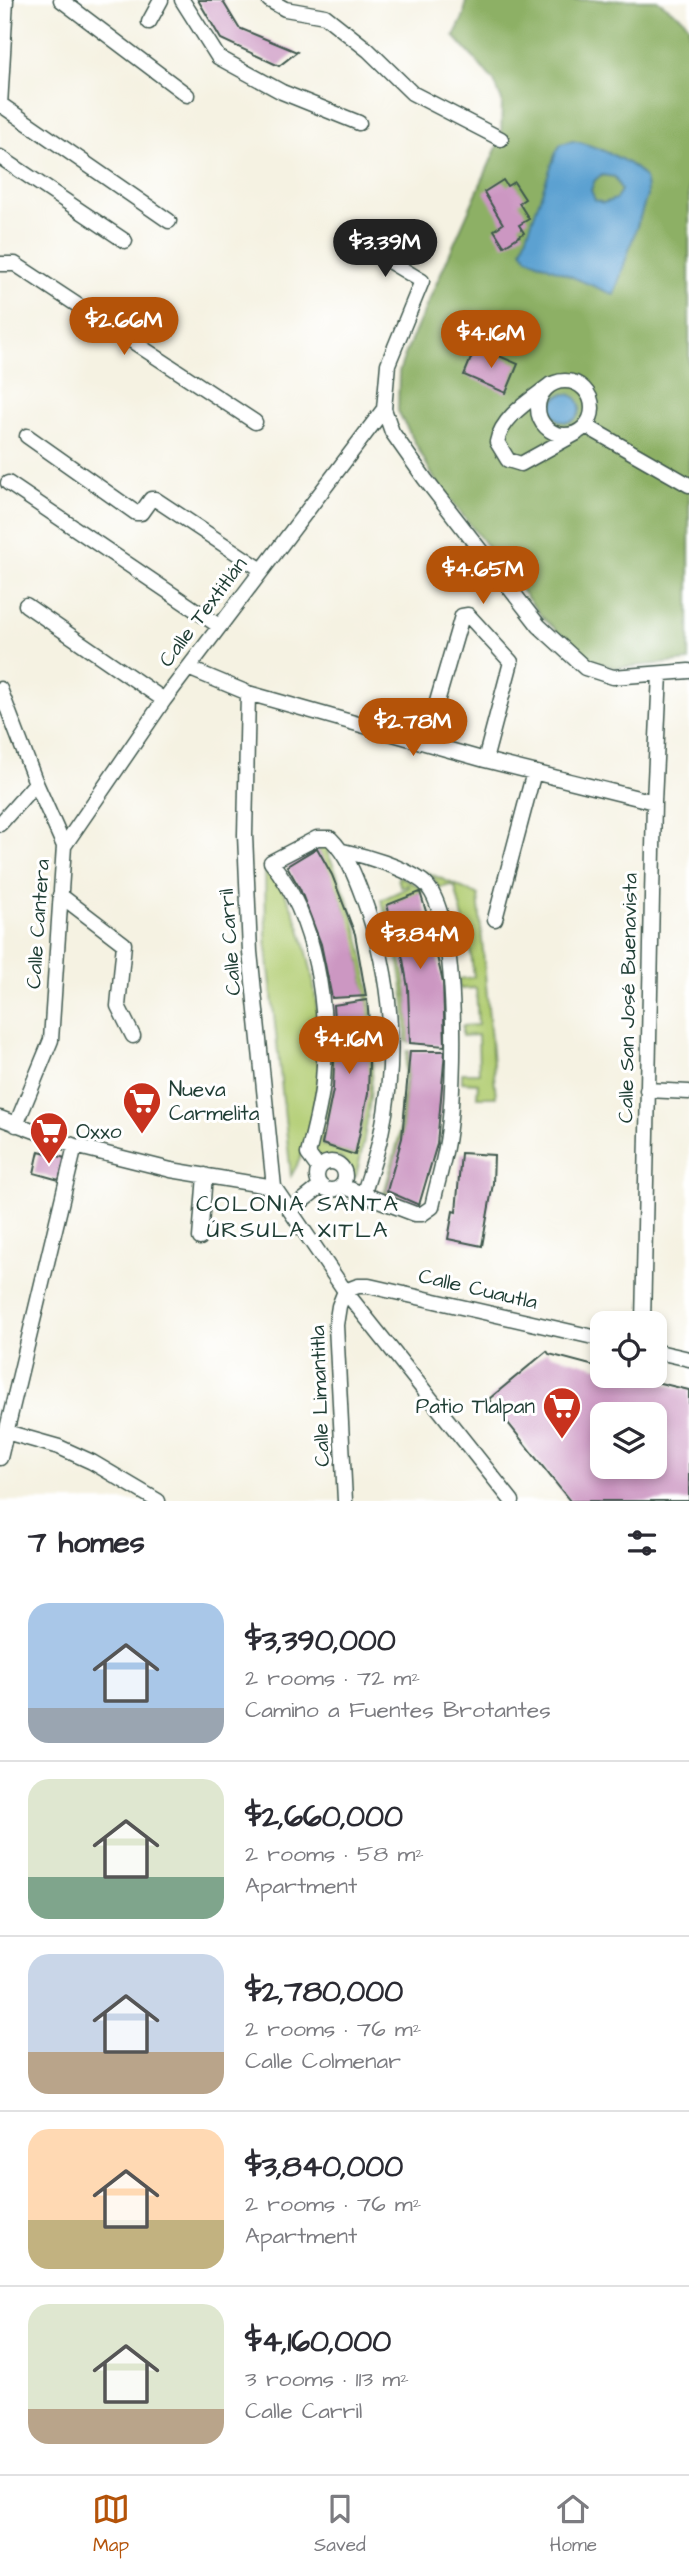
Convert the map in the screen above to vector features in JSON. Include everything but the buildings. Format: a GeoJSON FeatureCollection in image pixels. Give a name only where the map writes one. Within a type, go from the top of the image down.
{"type":"FeatureCollection","features":[{"type":"Feature","properties":{"kind":"street"},"geometry":{"type":"LineString","coordinates":[[6,0],[0,105],[169,221]]}},
{"type":"Feature","properties":{"kind":"street"},"geometry":{"type":"LineString","coordinates":[[61,0],[187,95]]}},
{"type":"Feature","properties":{"kind":"street"},"geometry":{"type":"LineString","coordinates":[[149,22],[161,0]]}},
{"type":"Feature","properties":{"kind":"street"},"geometry":{"type":"LineString","coordinates":[[182,0],[218,57],[282,92],[359,122]]}},
{"type":"Feature","properties":{"kind":"street"},"geometry":{"type":"LineString","coordinates":[[269,0],[285,9],[325,16],[369,50],[412,93],[501,139]]}},
{"type":"Feature","properties":{"kind":"street"},"geometry":{"type":"LineString","coordinates":[[0,157],[125,241]]}},
{"type":"Feature","properties":{"kind":"street"},"geometry":{"type":"LineString","coordinates":[[367,248],[422,281],[388,364],[384,409],[392,432],[425,479],[539,626],[585,667],[613,677],[689,671]]}},
{"type":"Feature","properties":{"kind":"street"},"geometry":{"type":"LineString","coordinates":[[0,264],[15,264],[255,422]]}},
{"type":"Feature","properties":{"kind":"street"},"geometry":{"type":"LineString","coordinates":[[561,380],[582,386],[589,394],[593,405],[592,416],[582,430],[521,464],[508,460],[497,442],[499,430],[511,417],[551,384],[561,380]]}},
{"type":"Feature","properties":{"kind":"street"},"geometry":{"type":"LineString","coordinates":[[551,384],[543,391],[538,411],[547,430],[567,436],[582,430],[689,485]]}},
{"type":"Feature","properties":{"kind":"street","name":"Calle Textitlán"},"geometry":{"type":"LineString","coordinates":[[64,846],[164,699],[384,409]]}},
{"type":"Feature","properties":{"kind":"street"},"geometry":{"type":"LineString","coordinates":[[27,436],[136,513],[141,513],[153,498],[262,570]]}},
{"type":"Feature","properties":{"kind":"street"},"geometry":{"type":"LineString","coordinates":[[8,483],[219,625]]}},
{"type":"Feature","properties":{"kind":"street"},"geometry":{"type":"LineString","coordinates":[[26,605],[164,699]]}},
{"type":"Feature","properties":{"kind":"street"},"geometry":{"type":"LineString","coordinates":[[425,743],[462,616],[468,615],[511,662],[485,761]]}},
{"type":"Feature","properties":{"kind":"street"},"geometry":{"type":"LineString","coordinates":[[188,667],[248,693],[485,761],[654,802]]}},
{"type":"Feature","properties":{"kind":"street","name":"Calle San José Buenavista"},"geometry":{"type":"LineString","coordinates":[[643,1311],[654,802],[660,674]]}},
{"type":"Feature","properties":{"kind":"street","name":"Calle Cantera"},"geometry":{"type":"LineString","coordinates":[[0,689],[36,783],[64,846],[51,1040],[16,1125]]}},
{"type":"Feature","properties":{"kind":"street","name":"Calle Carril"},"geometry":{"type":"LineString","coordinates":[[248,693],[245,835],[250,939],[274,1187]]}},
{"type":"Feature","properties":{"kind":"street"},"geometry":{"type":"LineString","coordinates":[[495,919],[534,772]]}},
{"type":"Feature","properties":{"kind":"street"},"geometry":{"type":"LineString","coordinates":[[0,824],[36,783]]}},
{"type":"Feature","properties":{"kind":"street"},"geometry":{"type":"LineString","coordinates":[[319,1169],[308,1154],[323,1083],[325,1044],[315,963],[296,901],[285,879],[271,862],[317,838],[330,838],[343,851],[369,914],[384,966],[391,1019],[389,1074],[382,1134],[363,1196]]}},
{"type":"Feature","properties":{"kind":"street"},"geometry":{"type":"LineString","coordinates":[[342,1186],[415,1214],[422,1214],[432,1207],[448,1135],[454,1030],[447,945],[434,895],[423,881],[372,858],[343,851]]}},
{"type":"Feature","properties":{"kind":"street"},"geometry":{"type":"LineString","coordinates":[[60,895],[124,944],[118,1006],[133,1036]]}},
{"type":"Feature","properties":{"kind":"street"},"geometry":{"type":"LineString","coordinates":[[647,1090],[689,1091]]}},
{"type":"Feature","properties":{"kind":"street"},"geometry":{"type":"LineString","coordinates":[[0,1118],[75,1146],[171,1170],[274,1187],[345,1291],[512,1501]]}},
{"type":"Feature","properties":{"kind":"street"},"geometry":{"type":"LineString","coordinates":[[0,1458],[75,1146]]}},
{"type":"Feature","properties":{"kind":"street"},"geometry":{"type":"LineString","coordinates":[[331,1162],[340,1165],[345,1177],[342,1186],[334,1190],[321,1186],[317,1178],[319,1169],[331,1162]]}},
{"type":"Feature","properties":{"kind":"street"},"geometry":{"type":"LineString","coordinates":[[200,1238],[205,1175]]}},
{"type":"Feature","properties":{"kind":"street"},"geometry":{"type":"LineString","coordinates":[[291,1210],[321,1186]]}},
{"type":"Feature","properties":{"kind":"street","name":"Calle Cuautla"},"geometry":{"type":"LineString","coordinates":[[345,1291],[358,1286],[369,1286],[590,1336]]}},
{"type":"Feature","properties":{"kind":"street","name":"Calle Limantitla"},"geometry":{"type":"LineString","coordinates":[[345,1291],[336,1325],[345,1501]]}},
{"type":"Feature","properties":{"kind":"street"},"geometry":{"type":"LineString","coordinates":[[667,1354],[689,1359]]}},
{"type":"Feature","properties":{"kind":"street"},"geometry":{"type":"LineString","coordinates":[[6,1432],[60,1447],[92,1462],[158,1501]]}},
{"type":"Feature","properties":{"kind":"green space"},"geometry":{"type":"Polygon","coordinates":[[[466,0],[657,0],[683,18],[689,26],[689,661],[616,668],[589,660],[543,618],[435,480],[398,411],[399,372],[405,354],[501,138],[502,101],[494,81],[454,36],[464,16],[466,0]]]}},
{"type":"Feature","properties":{"kind":"green space"},"geometry":{"type":"Polygon","coordinates":[[[325,844],[334,849],[327,852],[357,931],[372,1011],[371,1093],[365,1134],[356,1176],[353,1178],[343,1160],[336,1157],[322,1159],[316,1152],[330,1005],[333,1005],[335,1068],[322,1145],[355,1155],[368,1076],[369,1036],[360,960],[335,885],[317,848],[325,844]]]}},
{"type":"Feature","properties":{"kind":"green space"},"geometry":{"type":"Polygon","coordinates":[[[265,864],[285,894],[301,931],[312,972],[318,1017],[319,1061],[315,1104],[306,1143],[291,1176],[266,939],[265,864]]]}},
{"type":"Feature","properties":{"kind":"green space"},"geometry":{"type":"Polygon","coordinates":[[[424,871],[478,895],[496,1097],[477,1097],[478,1083],[462,1082],[462,1073],[479,1073],[478,1035],[462,1036],[462,1026],[478,1025],[476,988],[460,989],[458,979],[474,977],[469,940],[453,943],[451,933],[466,930],[455,887],[451,885],[439,888],[434,879],[424,871]]]}},
{"type":"Feature","properties":{"kind":"green space"},"geometry":{"type":"Polygon","coordinates":[[[399,876],[425,890],[387,905],[404,973],[410,1043],[406,1041],[400,969],[381,900],[409,887],[401,887],[399,876]]]}},
{"type":"Feature","properties":{"kind":"green space"},"geometry":{"type":"Polygon","coordinates":[[[407,1051],[410,1051],[402,1138],[387,1191],[423,1205],[419,1208],[384,1194],[399,1137],[407,1051]]]}},
{"type":"Feature","properties":{"kind":"water"},"geometry":{"type":"Polygon","coordinates":[[[572,141],[601,150],[623,160],[645,179],[647,196],[614,295],[528,258],[522,250],[561,144],[572,141]],[[601,175],[595,180],[591,190],[595,200],[603,203],[616,199],[621,190],[615,177],[601,175]]]}},
{"type":"Feature","properties":{"kind":"water"},"geometry":{"type":"Polygon","coordinates":[[[566,394],[576,398],[580,408],[576,418],[566,422],[556,418],[552,408],[556,398],[566,394]]]}},
{"type":"Feature","properties":{"kind":"place","name":"Nueva Carmelita"},"geometry":{"type":"Point","coordinates":[142,1135]}},
{"type":"Feature","properties":{"kind":"place","name":"Oxxo"},"geometry":{"type":"Point","coordinates":[49,1165]}},
{"type":"Feature","properties":{"kind":"place","name":"Patio Tlalpan"},"geometry":{"type":"Point","coordinates":[562,1440]}},
{"type":"Feature","properties":{"kind":"district","name":"COLONIA SANTA ÚRSULA XITLA"},"geometry":{"type":"Point","coordinates":[298,1217]}}]}
